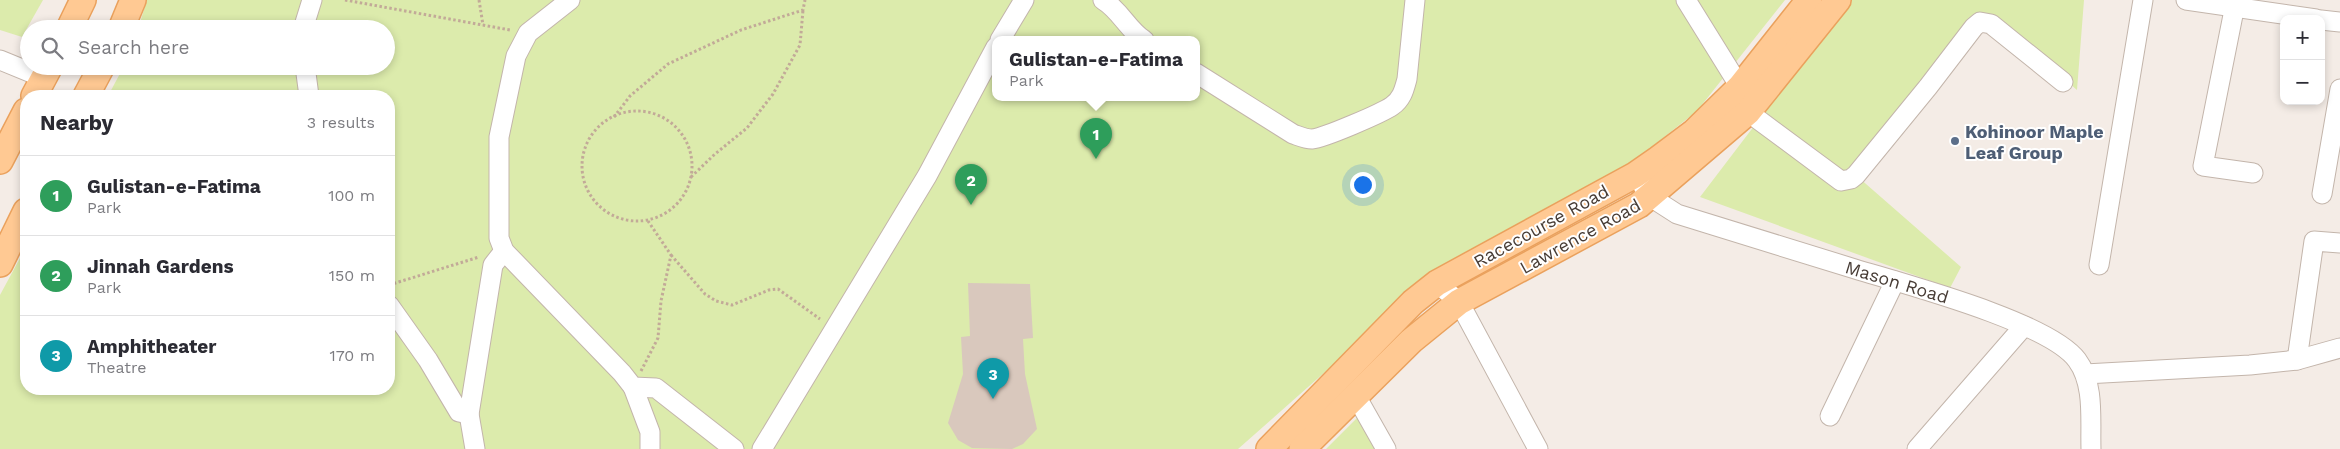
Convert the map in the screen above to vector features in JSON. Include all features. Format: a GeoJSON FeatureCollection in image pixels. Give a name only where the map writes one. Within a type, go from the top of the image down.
{"type":"FeatureCollection","features":[{"type":"Feature","properties":{"kind":"main road"},"geometry":{"type":"LineString","coordinates":[[73,20],[83,0]]}},
{"type":"Feature","properties":{"kind":"main road"},"geometry":{"type":"LineString","coordinates":[[125,20],[133,0]]}},
{"type":"Feature","properties":{"kind":"main road","name":"Racecourse Road"},"geometry":{"type":"LineString","coordinates":[[1269,449],[1413,302],[1437,282],[1635,175],[1694,132],[1748,100],[1809,0]]}},
{"type":"Feature","properties":{"kind":"main road","name":"Lawrence Road"},"geometry":{"type":"LineString","coordinates":[[1302,449],[1411,341],[1459,302],[1639,205],[1650,196],[1748,100],[1838,0]]}},
{"type":"Feature","properties":{"kind":"main road"},"geometry":{"type":"LineString","coordinates":[[89,90],[97,75]]}},
{"type":"Feature","properties":{"kind":"main road"},"geometry":{"type":"LineString","coordinates":[[0,161],[20,123]]}},
{"type":"Feature","properties":{"kind":"main road"},"geometry":{"type":"LineString","coordinates":[[0,264],[20,223]]}},
{"type":"Feature","properties":{"kind":"street"},"geometry":{"type":"LineString","coordinates":[[306,20],[312,0]]}},
{"type":"Feature","properties":{"kind":"street"},"geometry":{"type":"LineString","coordinates":[[475,449],[469,414],[498,258],[498,137],[516,56],[528,33],[570,0]]}},
{"type":"Feature","properties":{"kind":"street"},"geometry":{"type":"LineString","coordinates":[[1002,36],[1024,0]]}},
{"type":"Feature","properties":{"kind":"street"},"geometry":{"type":"LineString","coordinates":[[1103,0],[1139,36]]}},
{"type":"Feature","properties":{"kind":"street"},"geometry":{"type":"LineString","coordinates":[[1200,76],[1293,134],[1302,137],[1320,137],[1381,112],[1399,100],[1407,79],[1415,0]]}},
{"type":"Feature","properties":{"kind":"street"},"geometry":{"type":"LineString","coordinates":[[1686,0],[1748,100],[1841,181],[1851,179],[1856,175],[1974,27],[1980,22],[1991,24],[2063,82]]}},
{"type":"Feature","properties":{"kind":"street"},"geometry":{"type":"LineString","coordinates":[[2099,265],[2143,0]]}},
{"type":"Feature","properties":{"kind":"street"},"geometry":{"type":"LineString","coordinates":[[2186,0],[2235,4],[2294,15]]}},
{"type":"Feature","properties":{"kind":"street"},"geometry":{"type":"LineString","coordinates":[[2235,4],[2203,166],[2253,173]]}},
{"type":"Feature","properties":{"kind":"street"},"geometry":{"type":"LineString","coordinates":[[2325,20],[2340,22]]}},
{"type":"Feature","properties":{"kind":"street"},"geometry":{"type":"LineString","coordinates":[[762,449],[927,176],[992,54]]}},
{"type":"Feature","properties":{"kind":"street"},"geometry":{"type":"LineString","coordinates":[[0,60],[20,69]]}},
{"type":"Feature","properties":{"kind":"street"},"geometry":{"type":"LineString","coordinates":[[307,75],[308,90]]}},
{"type":"Feature","properties":{"kind":"street"},"geometry":{"type":"LineString","coordinates":[[2322,194],[2340,89]]}},
{"type":"Feature","properties":{"kind":"street","name":"Mason Road"},"geometry":{"type":"LineString","coordinates":[[1635,175],[1650,196],[1677,214],[1946,297],[2024,326],[2068,351],[2078,360],[2085,374],[2088,386],[2091,449]]}},
{"type":"Feature","properties":{"kind":"street"},"geometry":{"type":"LineString","coordinates":[[2297,360],[2314,241],[2340,243]]}},
{"type":"Feature","properties":{"kind":"street"},"geometry":{"type":"LineString","coordinates":[[498,258],[622,373],[633,387],[650,432],[650,449]]}},
{"type":"Feature","properties":{"kind":"street"},"geometry":{"type":"LineString","coordinates":[[1830,416],[1895,281]]}},
{"type":"Feature","properties":{"kind":"street"},"geometry":{"type":"LineString","coordinates":[[1437,282],[1459,302],[1538,449]]}},
{"type":"Feature","properties":{"kind":"street"},"geometry":{"type":"LineString","coordinates":[[395,314],[428,360],[459,412],[469,414]]}},
{"type":"Feature","properties":{"kind":"street"},"geometry":{"type":"LineString","coordinates":[[1916,449],[2024,326]]}},
{"type":"Feature","properties":{"kind":"street"},"geometry":{"type":"LineString","coordinates":[[2085,374],[2250,365],[2297,360],[2340,348]]}},
{"type":"Feature","properties":{"kind":"street"},"geometry":{"type":"LineString","coordinates":[[633,387],[656,388],[734,449]]}},
{"type":"Feature","properties":{"kind":"street"},"geometry":{"type":"LineString","coordinates":[[1356,396],[1386,449]]}},
{"type":"Feature","properties":{"kind":"path"},"geometry":{"type":"LineString","coordinates":[[345,0],[528,33]]}},
{"type":"Feature","properties":{"kind":"path"},"geometry":{"type":"LineString","coordinates":[[479,0],[483,25]]}},
{"type":"Feature","properties":{"kind":"path"},"geometry":{"type":"LineString","coordinates":[[691,177],[715,154],[747,128],[773,94],[800,45],[805,0]]}},
{"type":"Feature","properties":{"kind":"path"},"geometry":{"type":"LineString","coordinates":[[613,117],[630,96],[668,64],[742,30],[803,10]]}},
{"type":"Feature","properties":{"kind":"path"},"geometry":{"type":"LineString","coordinates":[[626,112],[648,112],[668,120],[683,136],[691,156],[691,177],[683,198],[668,213],[648,221],[626,221],[606,213],[591,197],[582,177],[582,155],[591,135],[606,120],[626,112]]}},
{"type":"Feature","properties":{"kind":"path"},"geometry":{"type":"LineString","coordinates":[[648,221],[670,255],[705,294],[716,301],[732,304],[769,290],[778,289],[834,329]]}},
{"type":"Feature","properties":{"kind":"path"},"geometry":{"type":"LineString","coordinates":[[633,387],[658,338],[661,301],[670,255]]}},
{"type":"Feature","properties":{"kind":"path"},"geometry":{"type":"LineString","coordinates":[[395,283],[477,256],[498,258]]}},
{"type":"Feature","properties":{"kind":"green space"},"geometry":{"type":"Polygon","coordinates":[[[0,0],[43,0],[32,20],[20,20],[20,36],[0,30],[0,0]]]}},
{"type":"Feature","properties":{"kind":"green space"},"geometry":{"type":"Polygon","coordinates":[[[147,0],[1785,0],[1697,111],[1630,164],[1439,267],[1389,310],[1334,364],[1238,449],[0,449],[0,295],[20,258],[20,395],[395,395],[395,90],[111,90],[119,75],[395,75],[395,20],[141,20],[147,0]]]}},
{"type":"Feature","properties":{"kind":"green space"},"geometry":{"type":"Polygon","coordinates":[[[1850,0],[2084,0],[2077,90],[2041,59],[1990,24],[1976,32],[1858,177],[1961,267],[1950,288],[1700,197],[1850,0]]]}},
{"type":"Feature","properties":{"kind":"green space"},"geometry":{"type":"Polygon","coordinates":[[[1360,415],[1378,449],[1326,449],[1360,415]]]}},
{"type":"Feature","properties":{"kind":"building"},"geometry":{"type":"Polygon","coordinates":[[[968,283],[1030,284],[1033,338],[1023,339],[1025,374],[1037,429],[1023,444],[1012,449],[972,448],[958,440],[948,423],[963,374],[961,337],[970,336],[968,283]]]}},
{"type":"Feature","properties":{"kind":"place","name":"Kohinoor Maple Leaf Group"},"geometry":{"type":"Point","coordinates":[1955,141]}},
{"type":"Feature","properties":{"kind":"place","name":"Gulistan-e-Fatima"},"geometry":{"type":"Point","coordinates":[1096,159]}},
{"type":"Feature","properties":{"kind":"place","name":"Jinnah Gardens"},"geometry":{"type":"Point","coordinates":[971,205]}},
{"type":"Feature","properties":{"kind":"place","name":"Amphitheater"},"geometry":{"type":"Point","coordinates":[993,399]}}]}
